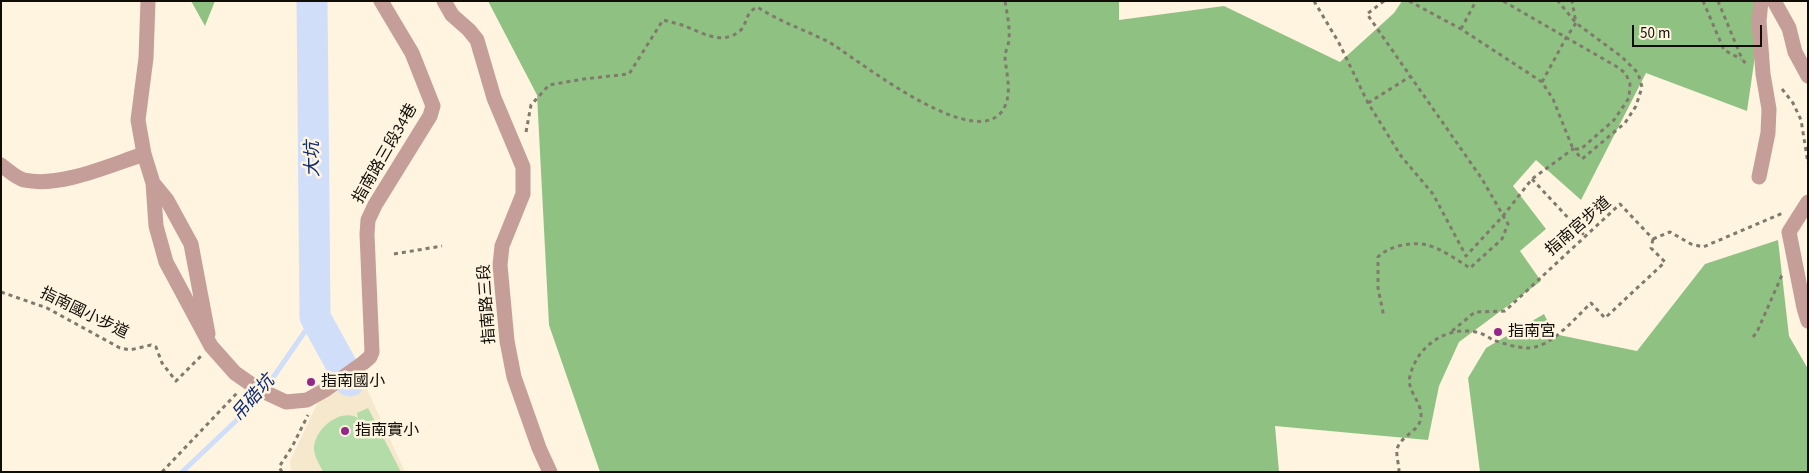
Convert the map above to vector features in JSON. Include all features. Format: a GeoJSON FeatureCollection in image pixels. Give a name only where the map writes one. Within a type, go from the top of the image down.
{"type":"FeatureCollection","features":[{"type":"Feature","properties":{"kind":"street"},"geometry":{"type":"LineString","coordinates":[[148,1],[146,58],[138,120],[144,154],[154,183],[156,226],[166,262],[211,346],[235,373],[253,385],[286,402],[311,398]]}},
{"type":"Feature","properties":{"kind":"street","name":"指南路三段34巷"},"geometry":{"type":"LineString","coordinates":[[311,398],[370,357],[372,352],[368,220],[375,205],[430,116],[433,106],[412,54],[381,1]]}},
{"type":"Feature","properties":{"kind":"street","name":"指南路三段"},"geometry":{"type":"LineString","coordinates":[[444,1],[452,15],[477,40],[494,98],[523,167],[522,194],[502,246],[500,265],[507,341],[514,376],[539,448],[550,472]]}},
{"type":"Feature","properties":{"kind":"street"},"geometry":{"type":"LineString","coordinates":[[1759,177],[1768,133],[1769,109],[1759,21],[1761,1]]}},
{"type":"Feature","properties":{"kind":"street"},"geometry":{"type":"LineString","coordinates":[[1774,1],[1789,28],[1795,52],[1808,76]]}},
{"type":"Feature","properties":{"kind":"street"},"geometry":{"type":"LineString","coordinates":[[1,165],[22,180],[43,182],[67,179],[144,154]]}},
{"type":"Feature","properties":{"kind":"street"},"geometry":{"type":"LineString","coordinates":[[154,183],[167,200],[191,244],[211,346]]}},
{"type":"Feature","properties":{"kind":"street"},"geometry":{"type":"LineString","coordinates":[[1805,206],[1789,232],[1808,321]]}},
{"type":"Feature","properties":{"kind":"path"},"geometry":{"type":"LineString","coordinates":[[525,138],[531,105],[549,85],[584,78],[630,74],[663,20],[681,24],[712,38],[728,38],[741,30],[750,10],[757,7],[833,44],[901,91],[934,108],[964,120],[982,122],[997,115],[1005,106],[1009,88],[1005,54],[1009,42],[1010,29],[1005,1]]}},
{"type":"Feature","properties":{"kind":"path"},"geometry":{"type":"LineString","coordinates":[[1314,1],[1339,43],[1368,103],[1401,156],[1433,194],[1466,256],[1503,216],[1532,179],[1573,149],[1581,149],[1614,120],[1629,98],[1630,84],[1626,74],[1619,68],[1503,1]]}},
{"type":"Feature","properties":{"kind":"path"},"geometry":{"type":"LineString","coordinates":[[1384,1],[1367,14],[1482,179],[1508,224],[1502,239],[1470,268],[1426,244],[1398,246],[1383,252],[1378,257],[1378,288],[1384,317]]}},
{"type":"Feature","properties":{"kind":"path"},"geometry":{"type":"LineString","coordinates":[[1410,1],[1461,29],[1542,82],[1553,99],[1573,149],[1582,159],[1625,123],[1636,106],[1642,87],[1638,73],[1622,57],[1576,23],[1558,1]]}},
{"type":"Feature","properties":{"kind":"path"},"geometry":{"type":"LineString","coordinates":[[1461,29],[1476,1]]}},
{"type":"Feature","properties":{"kind":"path"},"geometry":{"type":"LineString","coordinates":[[1542,82],[1576,23],[1572,1]]}},
{"type":"Feature","properties":{"kind":"path"},"geometry":{"type":"LineString","coordinates":[[1703,1],[1724,50],[1742,59]]}},
{"type":"Feature","properties":{"kind":"path"},"geometry":{"type":"LineString","coordinates":[[1718,1],[1746,65],[1764,74],[1781,88],[1793,103],[1801,120],[1808,163]]}},
{"type":"Feature","properties":{"kind":"path"},"geometry":{"type":"LineString","coordinates":[[1368,103],[1411,76]]}},
{"type":"Feature","properties":{"kind":"path"},"geometry":{"type":"LineString","coordinates":[[1532,179],[1585,236]]}},
{"type":"Feature","properties":{"kind":"path","name":"指南宮步道"},"geometry":{"type":"LineString","coordinates":[[1399,472],[1397,449],[1403,440],[1419,425],[1422,417],[1420,407],[1410,385],[1409,377],[1418,360],[1433,340],[1451,332],[1476,312],[1505,310],[1620,204],[1653,239],[1652,248],[1664,262],[1605,318],[1591,303],[1548,343],[1527,348],[1496,341],[1477,332],[1451,332]]}},
{"type":"Feature","properties":{"kind":"path"},"geometry":{"type":"LineString","coordinates":[[1653,239],[1670,232],[1691,244],[1703,247],[1793,208],[1805,206]]}},
{"type":"Feature","properties":{"kind":"path"},"geometry":{"type":"LineString","coordinates":[[394,254],[442,246]]}},
{"type":"Feature","properties":{"kind":"path"},"geometry":{"type":"LineString","coordinates":[[1753,337],[1758,332],[1792,249]]}},
{"type":"Feature","properties":{"kind":"path","name":"指南國小步道"},"geometry":{"type":"LineString","coordinates":[[1,292],[47,308],[120,348],[130,350],[151,345],[156,348],[162,363],[176,381],[211,346]]}},
{"type":"Feature","properties":{"kind":"path"},"geometry":{"type":"LineString","coordinates":[[162,472],[253,385]]}},
{"type":"Feature","properties":{"kind":"path"},"geometry":{"type":"LineString","coordinates":[[282,472],[279,467],[292,447],[308,415],[311,398]]}},
{"type":"Feature","properties":{"kind":"shaded area","name":"指南實小"},"geometry":{"type":"Polygon","coordinates":[[[360,374],[405,472],[291,472],[290,461],[318,402],[360,374]]]}},
{"type":"Feature","properties":{"kind":"green space"},"geometry":{"type":"Polygon","coordinates":[[[191,1],[215,1],[205,26],[191,1]]]}},
{"type":"Feature","properties":{"kind":"green space"},"geometry":{"type":"Polygon","coordinates":[[[488,1],[1119,1],[1119,20],[1224,6],[1340,62],[1394,13],[1402,1],[1763,1],[1747,111],[1646,73],[1581,200],[1536,160],[1513,186],[1546,229],[1520,251],[1541,281],[1459,342],[1439,386],[1428,440],[1275,426],[1279,472],[600,472],[549,325],[537,95],[488,1]]]}},
{"type":"Feature","properties":{"kind":"green space"},"geometry":{"type":"Polygon","coordinates":[[[1778,240],[1789,336],[1808,369],[1808,472],[1480,472],[1468,378],[1486,348],[1544,314],[1554,334],[1637,351],[1705,264],[1778,240]]]}},
{"type":"Feature","properties":{"kind":"green space"},"geometry":{"type":"Polygon","coordinates":[[[368,408],[401,472],[323,472],[316,459],[314,450],[318,435],[329,422],[336,418],[351,415],[358,418],[357,413],[368,408]]]}},
{"type":"Feature","properties":{"kind":"waterway","name":"大坑"},"geometry":{"type":"LineString","coordinates":[[312,1],[315,317],[350,381]]}},
{"type":"Feature","properties":{"kind":"waterway","name":"吊硞坑"},"geometry":{"type":"LineString","coordinates":[[182,472],[256,402],[315,317]]}},
{"type":"Feature","properties":{"kind":"place","name":"指南宮"},"geometry":{"type":"Point","coordinates":[1498,332]}},
{"type":"Feature","properties":{"kind":"place","name":"指南國小"},"geometry":{"type":"Point","coordinates":[311,382]}},
{"type":"Feature","properties":{"kind":"place","name":"指南實小"},"geometry":{"type":"Point","coordinates":[345,431]}}]}
